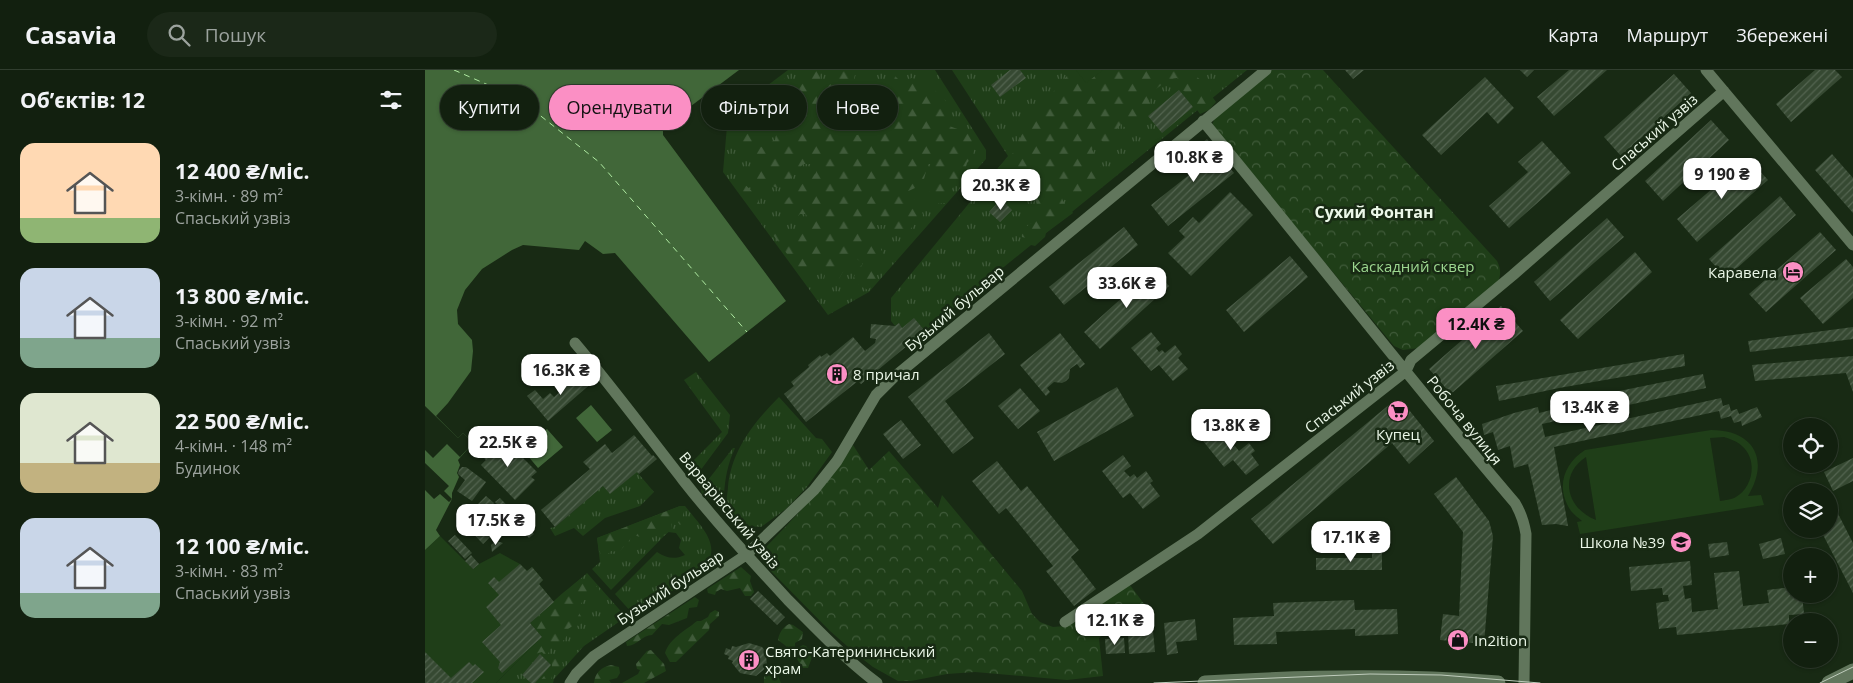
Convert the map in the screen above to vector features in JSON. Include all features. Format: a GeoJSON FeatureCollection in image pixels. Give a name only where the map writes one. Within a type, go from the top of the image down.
{"type":"FeatureCollection","features":[{"type":"Feature","properties":{"kind":"street","name":"Бузький бульвар"},"geometry":{"type":"LineString","coordinates":[[570,683],[593,656],[746,555],[814,490],[837,461],[876,395],[893,378],[1266,70]]}},
{"type":"Feature","properties":{"kind":"street"},"geometry":{"type":"LineString","coordinates":[[1707,70],[1853,245]]}},
{"type":"Feature","properties":{"kind":"street","name":"Спаський узвіз"},"geometry":{"type":"LineString","coordinates":[[1065,622],[1198,534],[1406,371],[1411,360],[1513,275],[1724,91]]}},
{"type":"Feature","properties":{"kind":"street","name":"Робоча вулиця"},"geometry":{"type":"LineString","coordinates":[[1203,121],[1455,432],[1515,503],[1524,522],[1526,581],[1524,683]]}},
{"type":"Feature","properties":{"kind":"street","name":"Варварівський узвіз"},"geometry":{"type":"LineString","coordinates":[[575,343],[609,382],[684,482],[746,555],[829,643],[877,683]]}},
{"type":"Feature","properties":{"kind":"street"},"geometry":{"type":"LineString","coordinates":[[1834,681],[1853,671]]}},
{"type":"Feature","properties":{"kind":"street"},"geometry":{"type":"LineString","coordinates":[[1205,683],[1441,678],[1498,683]]}},
{"type":"Feature","properties":{"kind":"green space"},"geometry":{"type":"Polygon","coordinates":[[[788,70],[935,70],[986,150],[986,159],[869,292],[828,315],[723,172],[727,130],[807,130],[807,85],[768,85],[788,70]]]}},
{"type":"Feature","properties":{"kind":"green space"},"geometry":{"type":"Polygon","coordinates":[[[797,70],[821,70],[822,85],[817,85],[817,130],[844,130],[847,134],[858,135],[861,130],[898,130],[898,85],[887,85],[889,79],[895,76],[908,87],[911,78],[917,79],[930,86],[946,101],[943,112],[949,126],[969,133],[975,143],[973,156],[967,163],[961,184],[954,185],[945,203],[935,204],[932,200],[936,184],[932,164],[928,164],[924,179],[930,184],[932,190],[922,194],[919,189],[920,184],[915,181],[915,188],[904,193],[903,197],[910,197],[918,201],[923,215],[905,235],[891,232],[886,225],[877,225],[876,240],[884,255],[874,269],[877,280],[868,290],[859,285],[854,277],[857,269],[863,264],[856,258],[848,263],[836,284],[826,283],[823,268],[818,266],[810,269],[798,269],[739,188],[738,184],[742,182],[753,192],[760,204],[766,208],[769,216],[778,223],[783,235],[793,234],[807,221],[806,214],[800,214],[794,220],[783,216],[780,206],[816,173],[814,164],[803,164],[786,183],[778,188],[770,185],[769,192],[759,186],[756,177],[754,155],[742,144],[742,130],[754,130],[754,143],[762,147],[775,140],[778,130],[807,130],[807,108],[813,107],[811,98],[807,96],[807,85],[771,84],[783,78],[796,84],[797,70]]]}},
{"type":"Feature","properties":{"kind":"green space"},"geometry":{"type":"Polygon","coordinates":[[[832,70],[856,70],[854,79],[857,85],[829,85],[832,70]]]}},
{"type":"Feature","properties":{"kind":"green space"},"geometry":{"type":"Polygon","coordinates":[[[952,70],[1247,70],[925,331],[914,319],[902,328],[899,323],[895,326],[891,321],[891,298],[1008,156],[952,70]]]}},
{"type":"Feature","properties":{"kind":"green space"},"geometry":{"type":"Polygon","coordinates":[[[1072,70],[1076,70],[1086,82],[1103,70],[1188,70],[1211,88],[1211,95],[1216,102],[1209,110],[1200,114],[1195,107],[1193,97],[1179,88],[1180,81],[1177,78],[1160,86],[1152,93],[1149,100],[1154,107],[1148,116],[1151,120],[1141,121],[1134,128],[1128,130],[1121,124],[1115,132],[1112,141],[1105,144],[1101,140],[1095,144],[1092,149],[1098,164],[1105,170],[1104,179],[1084,197],[1065,187],[1060,189],[1064,203],[1073,213],[1046,233],[1045,237],[1035,246],[1031,245],[1030,239],[1022,237],[1021,230],[1036,220],[1037,205],[1033,191],[1022,185],[1014,185],[1006,196],[999,193],[996,185],[998,168],[1015,151],[1025,125],[1072,70]]]}},
{"type":"Feature","properties":{"kind":"green space"},"geometry":{"type":"Polygon","coordinates":[[[1076,70],[1103,70],[1086,83],[1076,70]]]}},
{"type":"Feature","properties":{"kind":"green space","name":"Каскадний сквер"},"geometry":{"type":"Polygon","coordinates":[[[1272,70],[1323,70],[1497,261],[1500,272],[1498,283],[1419,348],[1403,350],[1394,346],[1212,125],[1217,113],[1272,70]]]}},
{"type":"Feature","properties":{"kind":"green space"},"geometry":{"type":"Polygon","coordinates":[[[696,372],[730,415],[728,433],[700,471],[697,472],[688,466],[722,432],[684,380],[696,372]]]}},
{"type":"Feature","properties":{"kind":"green space"},"geometry":{"type":"Polygon","coordinates":[[[779,397],[816,438],[822,439],[832,452],[807,487],[786,509],[761,527],[745,526],[734,521],[728,505],[727,497],[730,474],[745,438],[779,397]]]}},
{"type":"Feature","properties":{"kind":"green space"},"geometry":{"type":"Polygon","coordinates":[[[1711,430],[1726,431],[1738,435],[1747,441],[1754,450],[1758,470],[1748,496],[1761,495],[1764,505],[1580,534],[1577,522],[1582,521],[1572,512],[1566,502],[1563,494],[1563,485],[1567,469],[1578,455],[1585,450],[1711,430]],[[1724,437],[1710,438],[1720,501],[1734,498],[1742,493],[1750,480],[1752,466],[1747,452],[1742,446],[1724,437]],[[1586,457],[1577,464],[1572,473],[1569,482],[1570,491],[1578,508],[1596,520],[1586,457]]]}},
{"type":"Feature","properties":{"kind":"green space"},"geometry":{"type":"Polygon","coordinates":[[[853,445],[869,470],[889,451],[938,508],[942,495],[1022,591],[1032,614],[1040,622],[1053,627],[1065,626],[1129,584],[1145,605],[1099,638],[1103,676],[1067,680],[975,672],[947,674],[911,681],[898,681],[873,667],[830,631],[764,564],[762,557],[765,548],[823,486],[853,445]]]}},
{"type":"Feature","properties":{"kind":"green space"},"geometry":{"type":"Polygon","coordinates":[[[733,448],[735,448],[727,471],[724,495],[718,500],[702,495],[701,489],[733,448]]]}},
{"type":"Feature","properties":{"kind":"green space"},"geometry":{"type":"Polygon","coordinates":[[[637,472],[654,492],[640,506],[605,518],[583,536],[574,528],[555,536],[550,528],[555,527],[603,486],[637,472]]]}},
{"type":"Feature","properties":{"kind":"green space"},"geometry":{"type":"Polygon","coordinates":[[[680,506],[685,506],[706,533],[710,541],[710,559],[694,578],[633,614],[615,594],[657,552],[670,558],[685,555],[679,548],[681,540],[676,533],[668,532],[611,590],[592,569],[600,562],[597,538],[680,506]]]}},
{"type":"Feature","properties":{"kind":"green space"},"geometry":{"type":"Polygon","coordinates":[[[680,506],[683,510],[683,523],[680,525],[674,517],[671,518],[672,529],[664,536],[652,532],[643,537],[634,535],[619,552],[611,551],[607,555],[602,556],[599,551],[597,538],[680,506]]]}},
{"type":"Feature","properties":{"kind":"green space"},"geometry":{"type":"Polygon","coordinates":[[[440,536],[473,569],[500,553],[520,564],[527,571],[532,567],[543,580],[539,584],[554,602],[530,623],[542,637],[496,683],[425,683],[425,550],[440,536]]]}},
{"type":"Feature","properties":{"kind":"green space"},"geometry":{"type":"Polygon","coordinates":[[[741,567],[751,576],[750,581],[754,592],[751,596],[745,596],[740,588],[727,591],[721,589],[715,595],[708,593],[707,589],[741,567]]]}},
{"type":"Feature","properties":{"kind":"green space"},"geometry":{"type":"Polygon","coordinates":[[[587,573],[626,617],[584,646],[554,679],[553,683],[496,683],[542,637],[530,623],[587,573]]]}},
{"type":"Feature","properties":{"kind":"green space"},"geometry":{"type":"Polygon","coordinates":[[[580,579],[596,586],[601,594],[582,602],[578,611],[583,620],[579,626],[574,625],[568,629],[565,639],[551,647],[548,654],[550,657],[558,658],[563,664],[560,669],[553,673],[550,683],[538,683],[552,667],[552,664],[542,652],[531,658],[527,654],[542,637],[534,628],[541,615],[554,601],[580,579]]]}},
{"type":"Feature","properties":{"kind":"green space"},"geometry":{"type":"Polygon","coordinates":[[[695,597],[699,600],[697,607],[689,608],[687,618],[669,625],[662,624],[652,635],[648,635],[631,646],[627,646],[626,642],[695,597]]]}},
{"type":"Feature","properties":{"kind":"green space"},"geometry":{"type":"Polygon","coordinates":[[[715,610],[719,612],[719,616],[710,624],[709,630],[676,662],[670,662],[665,653],[670,643],[697,621],[708,617],[715,610]]]}},
{"type":"Feature","properties":{"kind":"green space"},"geometry":{"type":"Polygon","coordinates":[[[789,624],[803,632],[802,639],[795,643],[795,647],[806,646],[813,655],[808,668],[803,668],[795,656],[788,655],[785,651],[786,646],[778,640],[782,630],[789,624]]]}},
{"type":"Feature","properties":{"kind":"green space"},"geometry":{"type":"Polygon","coordinates":[[[651,650],[664,664],[666,671],[644,683],[622,683],[638,674],[640,670],[637,669],[636,664],[647,651],[651,650]]]}},
{"type":"Feature","properties":{"kind":"green space"},"geometry":{"type":"Polygon","coordinates":[[[611,665],[619,667],[620,673],[617,678],[609,680],[611,683],[594,683],[599,671],[611,665]]]}},
{"type":"Feature","properties":{"kind":"green space"},"geometry":{"type":"Polygon","coordinates":[[[768,672],[776,672],[781,683],[764,683],[764,676],[768,672]]]}},
{"type":"Feature","properties":{"kind":"shaded area"},"geometry":{"type":"Polygon","coordinates":[[[425,70],[739,70],[719,85],[701,85],[701,98],[691,106],[691,85],[549,85],[549,130],[663,130],[663,135],[786,301],[709,362],[615,253],[603,254],[585,241],[579,250],[523,245],[482,269],[465,290],[457,310],[458,324],[472,340],[471,371],[436,416],[458,438],[463,433],[473,443],[458,460],[460,465],[457,473],[459,477],[452,493],[452,499],[436,530],[440,536],[425,550],[425,70]]]}},
{"type":"Feature","properties":{"kind":"shaded area"},"geometry":{"type":"Polygon","coordinates":[[[591,405],[612,430],[597,442],[576,418],[591,405]]]}},
{"type":"Feature","properties":{"kind":"shaded area"},"geometry":{"type":"Polygon","coordinates":[[[547,429],[563,447],[538,468],[522,449],[547,429]]]}},
{"type":"Feature","properties":{"kind":"pier"},"geometry":{"type":"Polygon","coordinates":[[[425,406],[458,438],[463,433],[473,443],[460,457],[447,444],[433,458],[425,450],[425,406]]]}},
{"type":"Feature","properties":{"kind":"pier"},"geometry":{"type":"Polygon","coordinates":[[[425,463],[449,486],[444,491],[452,499],[449,502],[440,494],[434,499],[425,490],[425,463]]]}},
{"type":"Feature","properties":{"kind":"building"},"geometry":{"type":"Polygon","coordinates":[[[1010,70],[1020,70],[1026,78],[1000,97],[991,85],[1010,70]]]}},
{"type":"Feature","properties":{"kind":"building"},"geometry":{"type":"Polygon","coordinates":[[[1345,70],[1364,70],[1353,79],[1345,70]]]}},
{"type":"Feature","properties":{"kind":"building"},"geometry":{"type":"Polygon","coordinates":[[[1520,70],[1534,70],[1527,77],[1520,70]]]}},
{"type":"Feature","properties":{"kind":"building"},"geometry":{"type":"Polygon","coordinates":[[[1569,70],[1607,70],[1554,116],[1537,97],[1569,70]]]}},
{"type":"Feature","properties":{"kind":"building"},"geometry":{"type":"Polygon","coordinates":[[[1815,70],[1835,70],[1842,77],[1791,122],[1776,104],[1815,70]]]}},
{"type":"Feature","properties":{"kind":"building"},"geometry":{"type":"Polygon","coordinates":[[[1674,74],[1691,93],[1621,156],[1604,137],[1674,74]]]}},
{"type":"Feature","properties":{"kind":"building"},"geometry":{"type":"Polygon","coordinates":[[[1485,77],[1514,108],[1498,124],[1487,112],[1441,155],[1422,135],[1485,77]]]}},
{"type":"Feature","properties":{"kind":"building"},"geometry":{"type":"Polygon","coordinates":[[[1179,90],[1193,107],[1162,133],[1148,116],[1179,90]]]}},
{"type":"Feature","properties":{"kind":"building"},"geometry":{"type":"Polygon","coordinates":[[[1711,120],[1729,140],[1663,201],[1645,181],[1711,120]]]}},
{"type":"Feature","properties":{"kind":"building"},"geometry":{"type":"Polygon","coordinates":[[[1207,139],[1234,173],[1168,226],[1151,205],[1194,171],[1183,157],[1207,139]]]}},
{"type":"Feature","properties":{"kind":"building"},"geometry":{"type":"Polygon","coordinates":[[[1542,141],[1571,173],[1509,228],[1489,206],[1528,172],[1518,162],[1542,141]]]}},
{"type":"Feature","properties":{"kind":"building"},"geometry":{"type":"Polygon","coordinates":[[[1832,154],[1853,178],[1853,213],[1815,170],[1832,154]]]}},
{"type":"Feature","properties":{"kind":"building"},"geometry":{"type":"Polygon","coordinates":[[[1748,158],[1768,180],[1697,242],[1677,219],[1748,158]]]}},
{"type":"Feature","properties":{"kind":"building"},"geometry":{"type":"Polygon","coordinates":[[[1230,192],[1253,215],[1191,276],[1168,253],[1185,237],[1179,231],[1193,217],[1199,223],[1230,192]]]}},
{"type":"Feature","properties":{"kind":"building"},"geometry":{"type":"Polygon","coordinates":[[[1780,196],[1796,215],[1726,278],[1709,259],[1780,196]]]}},
{"type":"Feature","properties":{"kind":"building"},"geometry":{"type":"Polygon","coordinates":[[[1001,199],[1012,210],[1000,222],[989,212],[1001,199]]]}},
{"type":"Feature","properties":{"kind":"building"},"geometry":{"type":"Polygon","coordinates":[[[1607,218],[1624,237],[1550,301],[1534,282],[1607,218]]]}},
{"type":"Feature","properties":{"kind":"building"},"geometry":{"type":"Polygon","coordinates":[[[1124,227],[1138,245],[1064,305],[1049,287],[1124,227]]]}},
{"type":"Feature","properties":{"kind":"building","name":"Каравела"},"geometry":{"type":"Polygon","coordinates":[[[1820,232],[1836,250],[1766,312],[1749,294],[1820,232]]]}},
{"type":"Feature","properties":{"kind":"building"},"geometry":{"type":"Polygon","coordinates":[[[1635,252],[1652,272],[1578,339],[1560,320],[1635,252]]]}},
{"type":"Feature","properties":{"kind":"building"},"geometry":{"type":"Polygon","coordinates":[[[1290,256],[1308,277],[1244,332],[1226,310],[1290,256]]]}},
{"type":"Feature","properties":{"kind":"building"},"geometry":{"type":"Polygon","coordinates":[[[1846,259],[1853,267],[1853,298],[1823,324],[1800,298],[1846,259]]]}},
{"type":"Feature","properties":{"kind":"building"},"geometry":{"type":"Polygon","coordinates":[[[1154,269],[1169,286],[1100,349],[1084,332],[1154,269]]]}},
{"type":"Feature","properties":{"kind":"building"},"geometry":{"type":"Polygon","coordinates":[[[1501,306],[1523,331],[1451,394],[1429,369],[1501,306]]]}},
{"type":"Feature","properties":{"kind":"building","name":"8 причал"},"geometry":{"type":"Polygon","coordinates":[[[914,318],[925,331],[861,384],[858,381],[806,422],[784,394],[794,386],[791,382],[820,355],[821,357],[827,353],[830,356],[853,337],[865,351],[875,343],[876,339],[870,338],[871,324],[895,326],[899,323],[902,328],[914,318]]]}},
{"type":"Feature","properties":{"kind":"building"},"geometry":{"type":"Polygon","coordinates":[[[1853,327],[1853,339],[1750,352],[1748,341],[1853,327]]]}},
{"type":"Feature","properties":{"kind":"building"},"geometry":{"type":"Polygon","coordinates":[[[1151,332],[1161,344],[1156,348],[1159,352],[1162,350],[1165,353],[1175,345],[1182,354],[1178,358],[1188,369],[1173,381],[1159,365],[1151,371],[1131,348],[1151,332]]]}},
{"type":"Feature","properties":{"kind":"building"},"geometry":{"type":"Polygon","coordinates":[[[989,333],[1005,354],[945,401],[974,438],[953,454],[908,397],[989,333]]]}},
{"type":"Feature","properties":{"kind":"building"},"geometry":{"type":"Polygon","coordinates":[[[1060,333],[1085,364],[1080,368],[1077,364],[1070,369],[1069,378],[1066,381],[1062,383],[1054,382],[1047,388],[1050,392],[1046,396],[1020,365],[1060,333]]]}},
{"type":"Feature","properties":{"kind":"building"},"geometry":{"type":"Polygon","coordinates":[[[1684,354],[1685,366],[1559,388],[1499,401],[1496,386],[1684,354]]]}},
{"type":"Feature","properties":{"kind":"building"},"geometry":{"type":"Polygon","coordinates":[[[1853,356],[1853,392],[1846,373],[1755,381],[1752,365],[1853,356]]]}},
{"type":"Feature","properties":{"kind":"building"},"geometry":{"type":"Polygon","coordinates":[[[584,370],[594,381],[548,421],[527,396],[535,390],[543,399],[550,393],[554,397],[584,370]]]}},
{"type":"Feature","properties":{"kind":"building"},"geometry":{"type":"Polygon","coordinates":[[[1703,374],[1706,388],[1542,424],[1545,437],[1721,398],[1723,406],[1729,404],[1731,411],[1737,409],[1739,414],[1757,407],[1762,417],[1742,426],[1741,421],[1734,423],[1731,416],[1721,419],[1719,411],[1554,447],[1568,526],[1556,524],[1542,525],[1528,464],[1514,468],[1510,446],[1498,450],[1493,432],[1484,435],[1482,424],[1514,413],[1538,407],[1539,413],[1551,410],[1550,405],[1703,374]]]}},
{"type":"Feature","properties":{"kind":"building"},"geometry":{"type":"Polygon","coordinates":[[[1117,387],[1134,416],[1054,461],[1037,432],[1117,387]]]}},
{"type":"Feature","properties":{"kind":"building"},"geometry":{"type":"Polygon","coordinates":[[[1020,388],[1040,411],[1018,429],[998,406],[1020,388]]]}},
{"type":"Feature","properties":{"kind":"building"},"geometry":{"type":"Polygon","coordinates":[[[1390,404],[1405,405],[1434,441],[1409,464],[1392,443],[1273,544],[1251,519],[1390,404]]]}},
{"type":"Feature","properties":{"kind":"building"},"geometry":{"type":"Polygon","coordinates":[[[901,420],[921,445],[903,459],[883,434],[901,420]]]}},
{"type":"Feature","properties":{"kind":"building"},"geometry":{"type":"Polygon","coordinates":[[[1224,425],[1235,437],[1228,443],[1232,448],[1235,446],[1239,451],[1249,443],[1255,451],[1251,454],[1259,465],[1246,475],[1233,460],[1224,467],[1203,441],[1224,425]]]}},
{"type":"Feature","properties":{"kind":"building"},"geometry":{"type":"Polygon","coordinates":[[[634,435],[652,456],[657,459],[639,474],[637,472],[610,494],[603,486],[555,527],[541,510],[590,469],[583,462],[605,444],[612,453],[634,435]]]}},
{"type":"Feature","properties":{"kind":"building"},"geometry":{"type":"Polygon","coordinates":[[[501,436],[537,472],[531,477],[535,480],[515,500],[481,465],[486,460],[482,456],[501,436]]]}},
{"type":"Feature","properties":{"kind":"building"},"geometry":{"type":"Polygon","coordinates":[[[1123,455],[1131,466],[1124,471],[1130,477],[1134,474],[1137,478],[1146,471],[1153,481],[1150,483],[1160,496],[1143,509],[1130,493],[1123,498],[1102,471],[1123,455]]]}},
{"type":"Feature","properties":{"kind":"building"},"geometry":{"type":"Polygon","coordinates":[[[1853,458],[1853,481],[1838,488],[1838,483],[1829,483],[1824,473],[1838,473],[1838,465],[1853,458]]]}},
{"type":"Feature","properties":{"kind":"building"},"geometry":{"type":"Polygon","coordinates":[[[997,461],[1021,491],[1027,486],[1079,550],[1071,557],[1096,589],[1074,606],[1046,571],[1053,566],[1006,508],[999,514],[972,481],[997,461]]]}},
{"type":"Feature","properties":{"kind":"building"},"geometry":{"type":"Polygon","coordinates":[[[462,467],[466,467],[486,482],[472,501],[457,491],[465,480],[458,474],[462,467]]]}},
{"type":"Feature","properties":{"kind":"building"},"geometry":{"type":"Polygon","coordinates":[[[1456,477],[1489,521],[1493,536],[1484,644],[1440,640],[1443,614],[1459,616],[1463,532],[1434,494],[1456,477]]]}},
{"type":"Feature","properties":{"kind":"building"},"geometry":{"type":"Polygon","coordinates":[[[486,496],[494,503],[483,514],[475,507],[486,496]]]}},
{"type":"Feature","properties":{"kind":"building"},"geometry":{"type":"Polygon","coordinates":[[[500,498],[517,516],[513,521],[495,502],[500,498]]]}},
{"type":"Feature","properties":{"kind":"building"},"geometry":{"type":"Polygon","coordinates":[[[476,513],[495,532],[483,544],[464,524],[476,513]]]}},
{"type":"Feature","properties":{"kind":"building"},"geometry":{"type":"Polygon","coordinates":[[[1838,514],[1853,543],[1853,593],[1838,564],[1838,548],[1830,548],[1825,538],[1838,538],[1838,514]]]}},
{"type":"Feature","properties":{"kind":"building"},"geometry":{"type":"Polygon","coordinates":[[[523,522],[534,534],[529,538],[518,526],[523,522]]]}},
{"type":"Feature","properties":{"kind":"building"},"geometry":{"type":"Polygon","coordinates":[[[455,535],[472,553],[465,559],[448,541],[455,535]]]}},
{"type":"Feature","properties":{"kind":"building"},"geometry":{"type":"Polygon","coordinates":[[[1781,538],[1783,554],[1763,559],[1759,544],[1781,538]]]}},
{"type":"Feature","properties":{"kind":"building"},"geometry":{"type":"Polygon","coordinates":[[[496,541],[503,543],[492,552],[491,545],[496,541]]]}},
{"type":"Feature","properties":{"kind":"building"},"geometry":{"type":"Polygon","coordinates":[[[1727,542],[1729,555],[1710,558],[1708,544],[1727,542]]]}},
{"type":"Feature","properties":{"kind":"building"},"geometry":{"type":"Polygon","coordinates":[[[1372,551],[1382,551],[1382,570],[1316,570],[1316,558],[1372,558],[1372,551]]]}},
{"type":"Feature","properties":{"kind":"building"},"geometry":{"type":"Polygon","coordinates":[[[471,555],[479,564],[473,569],[465,561],[471,555]]]}},
{"type":"Feature","properties":{"kind":"building"},"geometry":{"type":"Polygon","coordinates":[[[1690,561],[1692,585],[1683,586],[1685,599],[1691,598],[1692,612],[1718,609],[1714,573],[1739,571],[1743,606],[1769,603],[1767,590],[1783,588],[1783,603],[1803,603],[1804,613],[1783,613],[1783,625],[1677,635],[1676,627],[1659,629],[1656,603],[1669,601],[1668,595],[1663,595],[1662,588],[1631,591],[1629,567],[1690,561]]]}},
{"type":"Feature","properties":{"kind":"building"},"geometry":{"type":"Polygon","coordinates":[[[520,564],[527,571],[532,567],[543,580],[539,584],[554,602],[530,623],[542,637],[502,673],[498,668],[500,662],[482,642],[501,625],[486,607],[499,595],[488,583],[494,577],[499,582],[520,564]]]}},
{"type":"Feature","properties":{"kind":"building"},"geometry":{"type":"Polygon","coordinates":[[[758,591],[785,617],[777,625],[750,599],[758,591]]]}},
{"type":"Feature","properties":{"kind":"building"},"geometry":{"type":"Polygon","coordinates":[[[1354,600],[1355,610],[1397,609],[1398,634],[1355,636],[1355,629],[1276,632],[1277,644],[1234,645],[1233,618],[1274,616],[1273,603],[1354,600]]]}},
{"type":"Feature","properties":{"kind":"building"},"geometry":{"type":"Polygon","coordinates":[[[1195,619],[1197,640],[1176,642],[1178,653],[1167,655],[1164,623],[1195,619]]]}},
{"type":"Feature","properties":{"kind":"building"},"geometry":{"type":"Polygon","coordinates":[[[1153,631],[1155,652],[1129,654],[1128,632],[1153,631]]]}},
{"type":"Feature","properties":{"kind":"building"},"geometry":{"type":"Polygon","coordinates":[[[1124,638],[1125,653],[1106,654],[1105,639],[1124,638]]]}},
{"type":"Feature","properties":{"kind":"building","name":"Свято-Катерининський храм"},"geometry":{"type":"Polygon","coordinates":[[[749,643],[762,647],[766,652],[767,667],[756,676],[740,673],[732,663],[733,661],[728,659],[729,656],[724,654],[726,648],[731,650],[732,646],[736,647],[749,643]]]}},
{"type":"Feature","properties":{"kind":"building"},"geometry":{"type":"Polygon","coordinates":[[[425,652],[451,678],[469,662],[473,666],[475,664],[484,672],[472,683],[425,683],[425,652]]]}},
{"type":"Feature","properties":{"kind":"building"},"geometry":{"type":"Polygon","coordinates":[[[540,654],[551,665],[535,683],[531,683],[522,675],[540,654]]]}},
{"type":"Feature","properties":{"kind":"ferry route"},"geometry":{"type":"LineString","coordinates":[[454,70],[518,98],[599,162],[747,332]]}},
{"type":"Feature","properties":{"kind":"tram line"},"geometry":{"type":"LineString","coordinates":[[1820,683],[1853,667]]}},
{"type":"Feature","properties":{"kind":"tram line"},"geometry":{"type":"LineString","coordinates":[[1154,683],[1370,674],[1441,675],[1540,683]]}},
{"type":"Feature","properties":{"kind":"place","name":"Каравела"},"geometry":{"type":"Point","coordinates":[1793,272]}},
{"type":"Feature","properties":{"kind":"place","name":"8 причал"},"geometry":{"type":"Point","coordinates":[837,374]}},
{"type":"Feature","properties":{"kind":"place","name":"Купец"},"geometry":{"type":"Point","coordinates":[1398,411]}},
{"type":"Feature","properties":{"kind":"place","name":"Школа №39"},"geometry":{"type":"Point","coordinates":[1681,542]}},
{"type":"Feature","properties":{"kind":"place","name":"In2ition"},"geometry":{"type":"Point","coordinates":[1458,640]}},
{"type":"Feature","properties":{"kind":"place","name":"Свято-Катерининський храм"},"geometry":{"type":"Point","coordinates":[749,660]}},
{"type":"Feature","properties":{"kind":"district","name":"Сухий Фонтан"},"geometry":{"type":"Point","coordinates":[1374,212]}}]}
